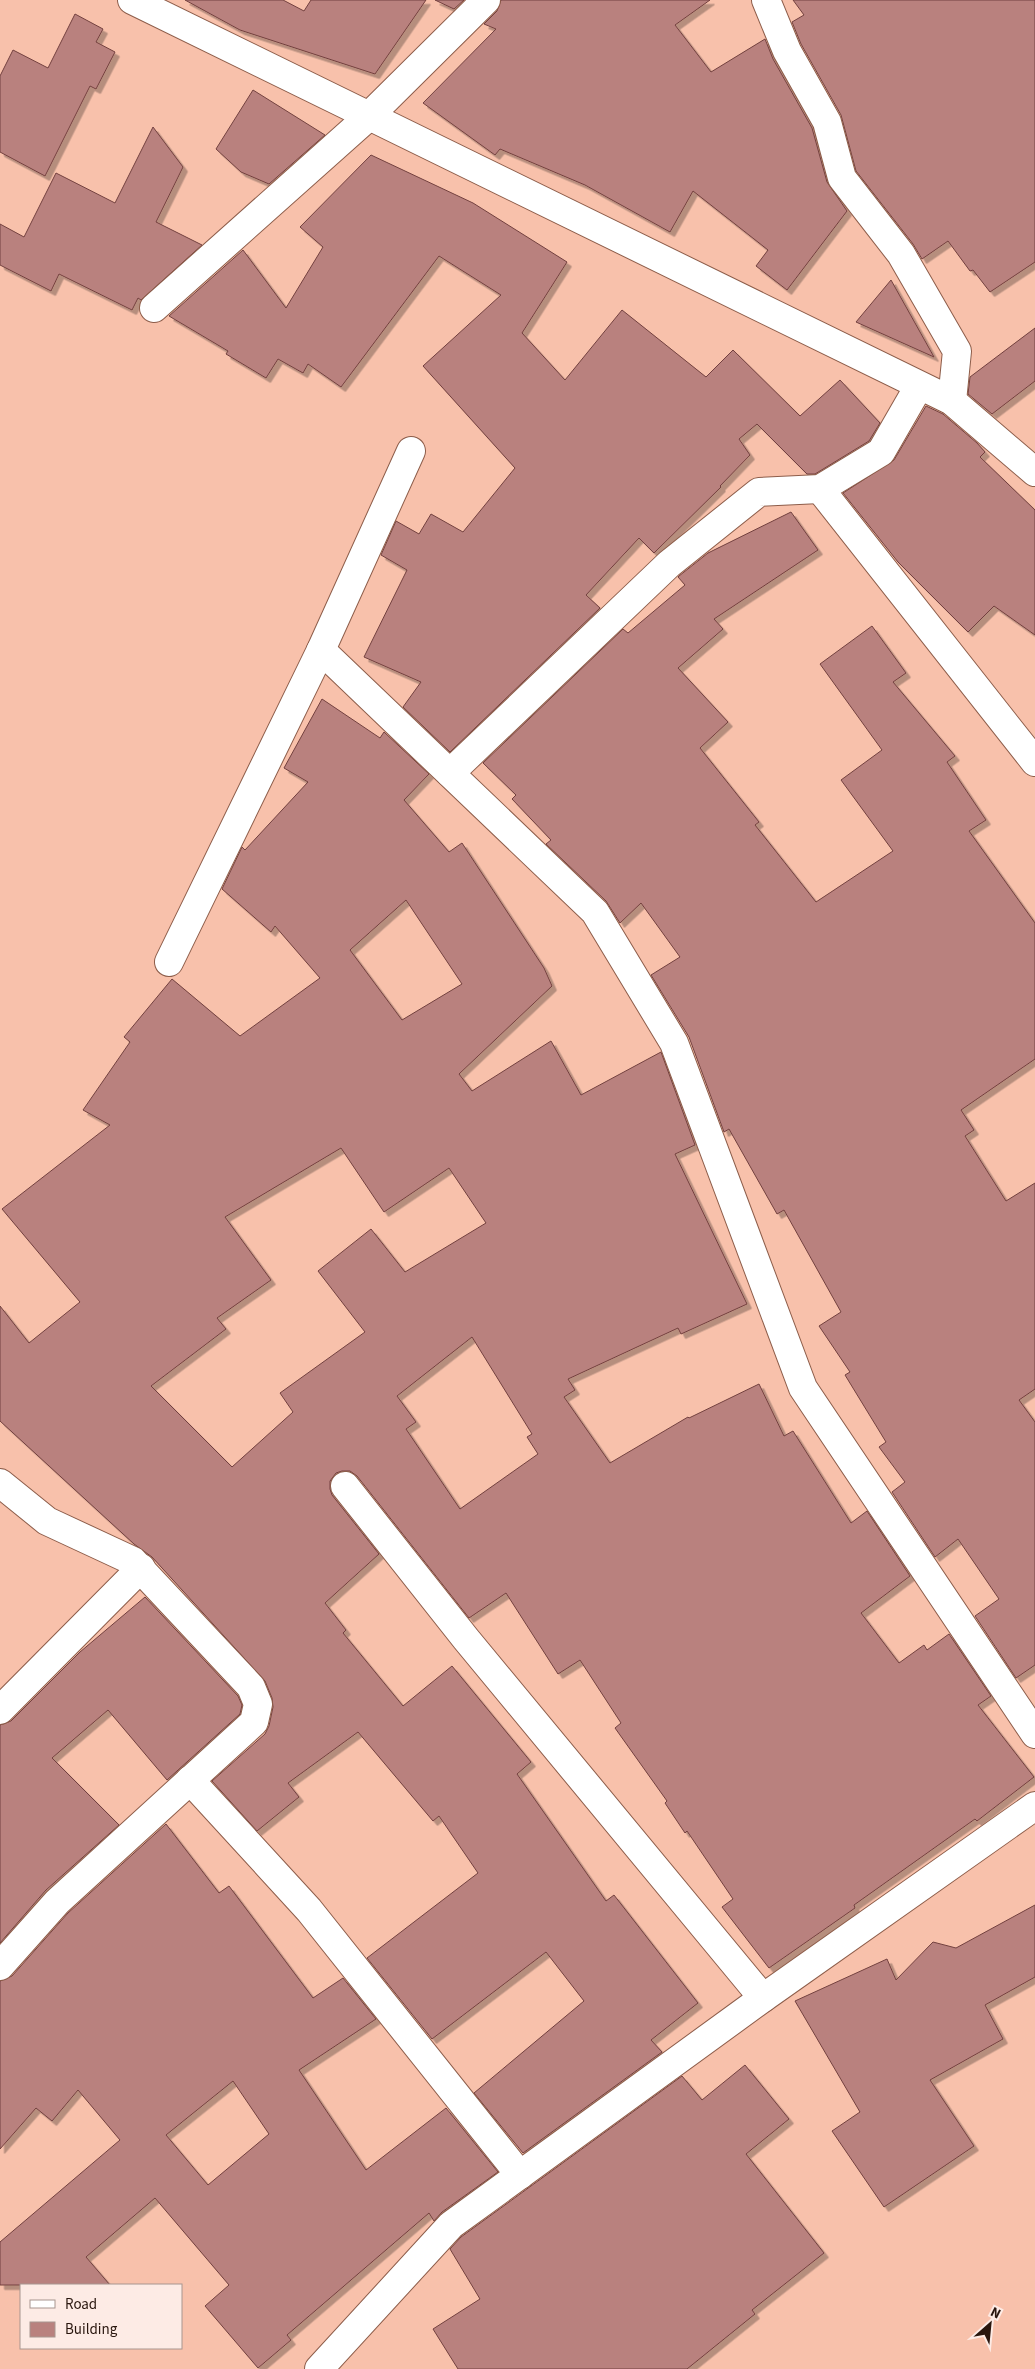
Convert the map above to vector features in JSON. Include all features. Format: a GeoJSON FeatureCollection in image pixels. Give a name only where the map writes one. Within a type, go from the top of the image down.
{"type":"FeatureCollection","features":[{"type":"Feature","properties":{"kind":"street"},"geometry":{"type":"LineString","coordinates":[[132,0],[952,401],[1035,472]]}},
{"type":"Feature","properties":{"kind":"street"},"geometry":{"type":"LineString","coordinates":[[154,308],[368,117],[486,0]]}},
{"type":"Feature","properties":{"kind":"street"},"geometry":{"type":"LineString","coordinates":[[766,0],[787,51],[827,122],[842,178],[901,254],[957,351],[952,401]]}},
{"type":"Feature","properties":{"kind":"street"},"geometry":{"type":"LineString","coordinates":[[450,773],[669,564],[758,492],[820,489],[881,452],[919,386]]}},
{"type":"Feature","properties":{"kind":"street"},"geometry":{"type":"LineString","coordinates":[[169,962],[321,650],[411,451]]}},
{"type":"Feature","properties":{"kind":"street"},"geometry":{"type":"LineString","coordinates":[[820,489],[1035,762]]}},
{"type":"Feature","properties":{"kind":"street"},"geometry":{"type":"LineString","coordinates":[[321,650],[595,912],[674,1043],[803,1388],[1035,1734]]}},
{"type":"Feature","properties":{"kind":"street"},"geometry":{"type":"LineString","coordinates":[[0,1482],[47,1521],[119,1553],[141,1568],[251,1687],[258,1704],[254,1722],[57,1902],[0,1966]]}},
{"type":"Feature","properties":{"kind":"street"},"geometry":{"type":"LineString","coordinates":[[345,1486],[466,1638],[763,1998]]}},
{"type":"Feature","properties":{"kind":"street"},"geometry":{"type":"LineString","coordinates":[[0,1710],[141,1568]]}},
{"type":"Feature","properties":{"kind":"street"},"geometry":{"type":"LineString","coordinates":[[190,1780],[309,1910],[520,2174]]}},
{"type":"Feature","properties":{"kind":"street"},"geometry":{"type":"LineString","coordinates":[[319,2369],[451,2225],[763,1998],[1035,1806]]}},
{"type":"Feature","properties":{"kind":"building"},"geometry":{"type":"Polygon","coordinates":[[[185,0],[283,0],[304,11],[311,0],[426,0],[375,74],[240,30],[185,0]]]}},
{"type":"Feature","properties":{"kind":"building"},"geometry":{"type":"Polygon","coordinates":[[[435,0],[464,0],[454,9],[435,0]]]}},
{"type":"Feature","properties":{"kind":"building"},"geometry":{"type":"Polygon","coordinates":[[[501,0],[710,0],[675,25],[711,72],[765,39],[773,59],[812,128],[827,182],[847,211],[787,290],[756,266],[768,250],[693,191],[670,232],[585,185],[500,149],[495,155],[423,103],[496,29],[484,24],[497,11],[501,0]]]}},
{"type":"Feature","properties":{"kind":"building"},"geometry":{"type":"Polygon","coordinates":[[[793,0],[1035,0],[1035,262],[990,292],[973,270],[970,271],[948,241],[922,259],[913,244],[856,171],[841,115],[801,44],[792,22],[804,15],[793,0]]]}},
{"type":"Feature","properties":{"kind":"building"},"geometry":{"type":"Polygon","coordinates":[[[75,14],[103,29],[96,42],[115,52],[96,89],[90,86],[45,176],[0,152],[0,76],[13,50],[48,68],[75,14]]]}},
{"type":"Feature","properties":{"kind":"building"},"geometry":{"type":"Polygon","coordinates":[[[253,90],[325,135],[269,184],[241,172],[216,149],[253,90]]]}},
{"type":"Feature","properties":{"kind":"building"},"geometry":{"type":"Polygon","coordinates":[[[153,127],[183,167],[156,222],[202,245],[141,300],[138,298],[132,310],[59,274],[51,291],[0,265],[0,224],[24,237],[56,173],[115,203],[153,127]]]}},
{"type":"Feature","properties":{"kind":"building"},"geometry":{"type":"Polygon","coordinates":[[[371,155],[473,203],[567,262],[522,333],[565,380],[622,310],[706,377],[733,350],[800,416],[840,380],[880,423],[869,441],[815,474],[807,474],[757,424],[739,439],[750,455],[721,487],[654,553],[639,538],[586,595],[600,608],[450,752],[403,707],[421,682],[364,657],[407,570],[381,555],[396,521],[419,534],[431,514],[463,532],[515,468],[423,366],[501,295],[439,256],[341,387],[308,364],[303,373],[278,359],[266,378],[226,354],[228,351],[169,316],[243,250],[286,308],[323,247],[300,227],[371,155]]]}},
{"type":"Feature","properties":{"kind":"building"},"geometry":{"type":"Polygon","coordinates":[[[891,280],[934,357],[856,322],[891,280]]]}},
{"type":"Feature","properties":{"kind":"building"},"geometry":{"type":"Polygon","coordinates":[[[1035,328],[1035,381],[992,414],[968,394],[970,377],[1035,328]]]}},
{"type":"Feature","properties":{"kind":"building"},"geometry":{"type":"Polygon","coordinates":[[[926,406],[943,414],[977,443],[985,452],[980,457],[1035,510],[1035,635],[994,606],[968,632],[898,562],[843,493],[894,460],[926,406]]]}},
{"type":"Feature","properties":{"kind":"building"},"geometry":{"type":"Polygon","coordinates":[[[791,512],[818,550],[714,619],[723,629],[678,668],[728,722],[700,748],[759,822],[755,825],[816,902],[893,851],[841,780],[882,750],[820,664],[872,626],[906,673],[893,682],[955,756],[947,762],[986,820],[969,831],[1035,923],[1035,1059],[961,1110],[974,1130],[965,1136],[1006,1201],[1035,1183],[1035,1389],[1019,1400],[1035,1422],[1035,1665],[1016,1678],[975,1616],[999,1599],[958,1539],[935,1557],[892,1492],[905,1482],[879,1447],[886,1442],[845,1375],[850,1372],[819,1326],[841,1312],[784,1210],[777,1214],[729,1129],[724,1132],[689,1037],[651,975],[680,957],[641,903],[620,923],[606,901],[546,844],[551,840],[512,799],[516,795],[483,763],[623,629],[628,633],[685,585],[679,576],[708,553],[791,512]]]}},
{"type":"Feature","properties":{"kind":"building"},"geometry":{"type":"Polygon","coordinates":[[[322,699],[380,738],[384,732],[429,774],[404,800],[449,852],[462,843],[544,968],[552,986],[459,1074],[472,1091],[551,1041],[581,1095],[661,1052],[695,1145],[675,1154],[747,1304],[681,1334],[678,1328],[568,1379],[575,1390],[564,1397],[610,1463],[688,1417],[759,1384],[784,1436],[793,1431],[851,1523],[867,1511],[910,1576],[861,1613],[899,1663],[924,1645],[927,1650],[949,1634],[991,1696],[978,1705],[1034,1777],[977,1821],[975,1819],[854,1905],[855,1908],[769,1968],[722,1907],[733,1899],[687,1831],[685,1833],[665,1803],[667,1801],[615,1728],[621,1723],[580,1660],[558,1674],[506,1593],[469,1618],[357,1476],[350,1471],[336,1473],[330,1481],[332,1495],[379,1554],[325,1603],[346,1630],[343,1633],[403,1706],[452,1666],[531,1762],[517,1774],[606,1901],[614,1895],[698,2003],[651,2040],[662,2052],[523,2153],[474,2093],[584,2001],[546,1952],[432,2039],[367,1958],[478,1873],[439,1816],[433,1821],[358,1732],[288,1783],[299,1797],[257,1831],[212,1781],[265,1734],[269,1726],[273,1707],[272,1698],[265,1681],[152,1557],[134,1544],[0,1421],[0,1306],[29,1343],[80,1302],[2,1209],[110,1125],[83,1110],[130,1042],[124,1037],[172,979],[240,1036],[320,978],[275,926],[271,932],[222,889],[242,847],[245,850],[308,782],[284,768],[322,699]],[[406,900],[350,950],[402,1020],[462,984],[406,900]],[[341,1148],[225,1217],[271,1280],[217,1318],[226,1329],[151,1386],[232,1467],[293,1412],[280,1393],[365,1332],[318,1271],[371,1229],[405,1272],[486,1223],[449,1168],[384,1212],[341,1148]],[[472,1337],[397,1396],[416,1422],[406,1429],[460,1509],[538,1454],[527,1437],[532,1434],[472,1337]]]}},
{"type":"Feature","properties":{"kind":"building"},"geometry":{"type":"Polygon","coordinates":[[[145,1597],[238,1696],[242,1705],[240,1714],[167,1780],[108,1710],[52,1758],[119,1825],[46,1890],[0,1943],[0,1725],[11,1721],[80,1652],[145,1597]]]}},
{"type":"Feature","properties":{"kind":"building"},"geometry":{"type":"Polygon","coordinates":[[[166,1824],[219,1893],[229,1886],[313,1998],[343,1978],[376,2019],[299,2070],[366,2170],[446,2108],[498,2172],[442,2212],[434,2221],[429,2213],[287,2335],[291,2340],[258,2368],[205,2306],[229,2285],[155,2198],[86,2257],[109,2284],[0,2285],[0,2242],[120,2140],[78,2090],[52,2121],[36,2108],[0,2149],[0,1981],[12,1976],[68,1913],[166,1824]],[[233,2081],[166,2135],[208,2185],[269,2134],[233,2081]]]}},
{"type":"Feature","properties":{"kind":"building"},"geometry":{"type":"Polygon","coordinates":[[[1035,1905],[1035,1977],[985,2005],[1003,2039],[930,2080],[974,2146],[884,2207],[832,2131],[860,2112],[795,2001],[887,1959],[896,1980],[933,1942],[956,1948],[1035,1905]]]}},
{"type":"Feature","properties":{"kind":"building"},"geometry":{"type":"Polygon","coordinates":[[[745,2065],[789,2119],[746,2154],[824,2253],[752,2310],[755,2314],[687,2369],[458,2369],[433,2329],[480,2299],[450,2249],[461,2237],[682,2076],[702,2100],[745,2065]]]}}]}
